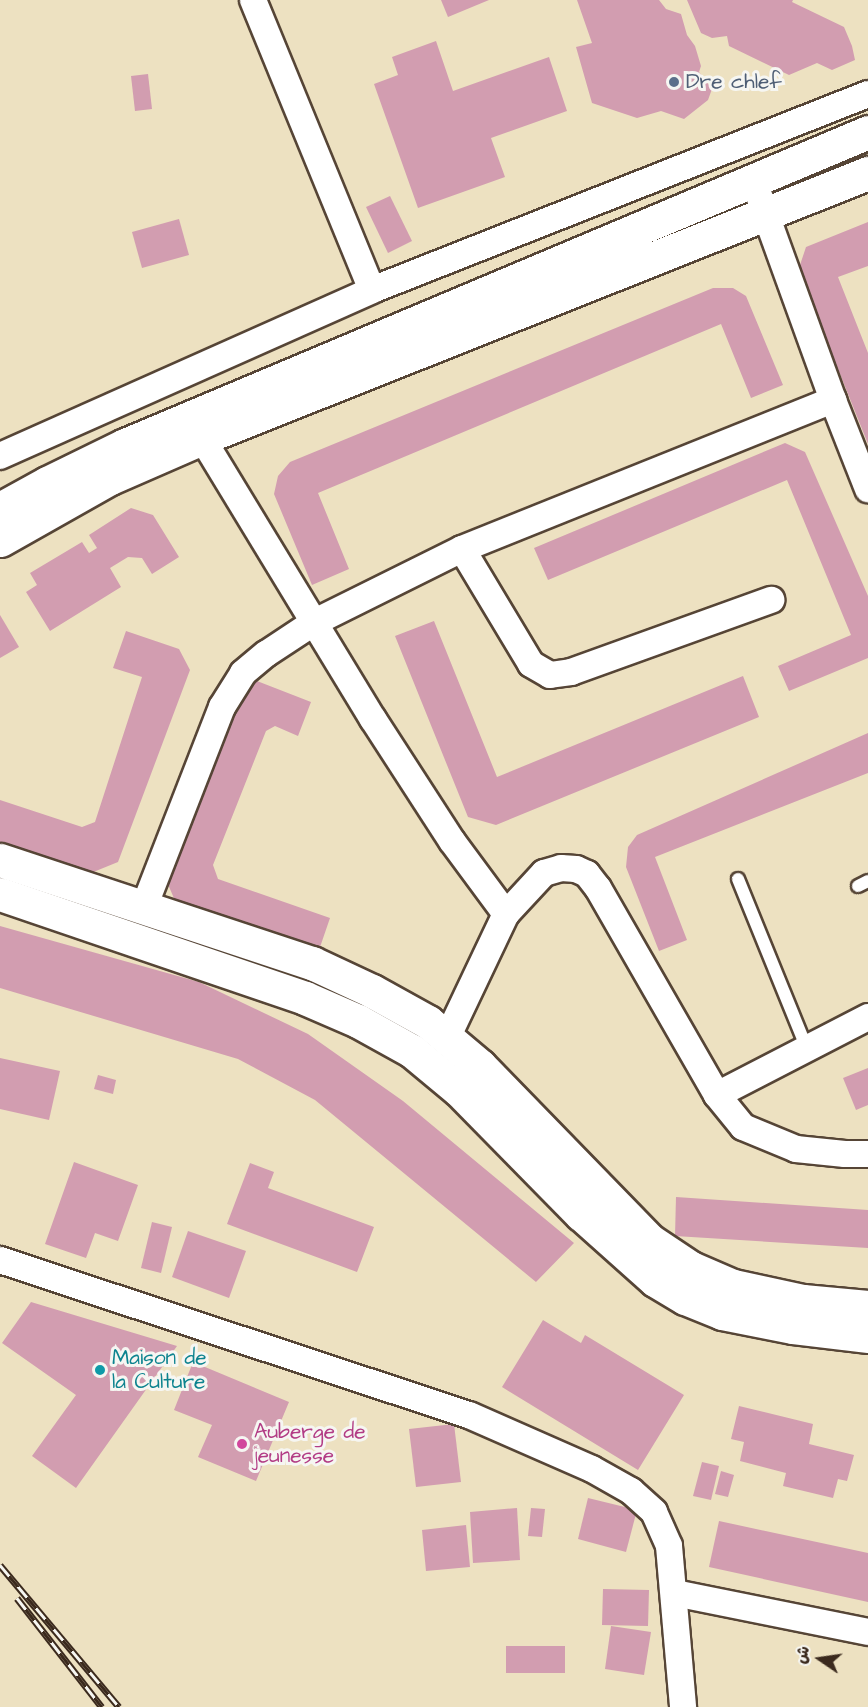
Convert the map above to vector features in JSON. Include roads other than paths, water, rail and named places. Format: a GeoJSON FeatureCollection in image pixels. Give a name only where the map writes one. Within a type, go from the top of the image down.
{"type":"FeatureCollection","features":[{"type":"Feature","properties":{"kind":"main road"},"geometry":{"type":"LineString","coordinates":[[0,509],[125,445],[868,132]]}},
{"type":"Feature","properties":{"kind":"main road"},"geometry":{"type":"LineString","coordinates":[[0,540],[110,478],[202,438],[868,173]]}},
{"type":"Feature","properties":{"kind":"main road"},"geometry":{"type":"LineString","coordinates":[[0,860],[312,963],[372,991],[428,1022],[480,1066],[649,1240],[691,1268],[733,1286],[803,1302],[868,1307]]}},
{"type":"Feature","properties":{"kind":"main road"},"geometry":{"type":"LineString","coordinates":[[0,894],[305,998],[358,1021],[411,1051],[459,1090],[581,1214],[655,1280],[685,1298],[722,1313],[793,1327],[868,1336]]}},
{"type":"Feature","properties":{"kind":"street"},"geometry":{"type":"LineString","coordinates":[[256,1],[372,290]]}},
{"type":"Feature","properties":{"kind":"street"},"geometry":{"type":"LineString","coordinates":[[0,456],[372,290],[868,94]]}},
{"type":"Feature","properties":{"kind":"street"},"geometry":{"type":"LineString","coordinates":[[753,179],[832,400],[868,489]]}},
{"type":"Feature","properties":{"kind":"street"},"geometry":{"type":"LineString","coordinates":[[144,907],[222,707],[243,674],[313,623],[462,549],[832,400]]}},
{"type":"Feature","properties":{"kind":"street"},"geometry":{"type":"LineString","coordinates":[[202,438],[313,623],[452,841],[506,914]]}},
{"type":"Feature","properties":{"kind":"street"},"geometry":{"type":"LineString","coordinates":[[462,549],[531,664],[550,675],[571,672],[771,600]]}},
{"type":"Feature","properties":{"kind":"street"},"geometry":{"type":"LineString","coordinates":[[447,1038],[506,914],[544,873],[561,868],[576,868],[587,874],[598,888],[717,1095],[743,1127],[796,1149],[868,1154]]}},
{"type":"Feature","properties":{"kind":"street"},"geometry":{"type":"LineString","coordinates":[[717,1095],[868,1017]]}},
{"type":"Feature","properties":{"kind":"street"},"geometry":{"type":"LineString","coordinates":[[0,1260],[470,1415],[592,1469],[631,1491],[654,1512],[669,1546],[675,1593],[683,1707]]}},
{"type":"Feature","properties":{"kind":"street"},"geometry":{"type":"LineString","coordinates":[[675,1593],[868,1632]]}},
{"type":"Feature","properties":{"kind":"lane"},"geometry":{"type":"LineString","coordinates":[[738,879],[807,1049]]}},
{"type":"Feature","properties":{"kind":"railway"},"geometry":{"type":"LineString","coordinates":[[0,1565],[119,1707]]}},
{"type":"Feature","properties":{"kind":"railway"},"geometry":{"type":"LineString","coordinates":[[17,1598],[102,1707]]}},
{"type":"Feature","properties":{"kind":"place","name":"Dre chlef"},"geometry":{"type":"Point","coordinates":[674,82]}},
{"type":"Feature","properties":{"kind":"place","name":"Maison de la Culture"},"geometry":{"type":"Point","coordinates":[100,1370]}},
{"type":"Feature","properties":{"kind":"place","name":"Auberge de jeunesse"},"geometry":{"type":"Point","coordinates":[242,1444]}}]}
